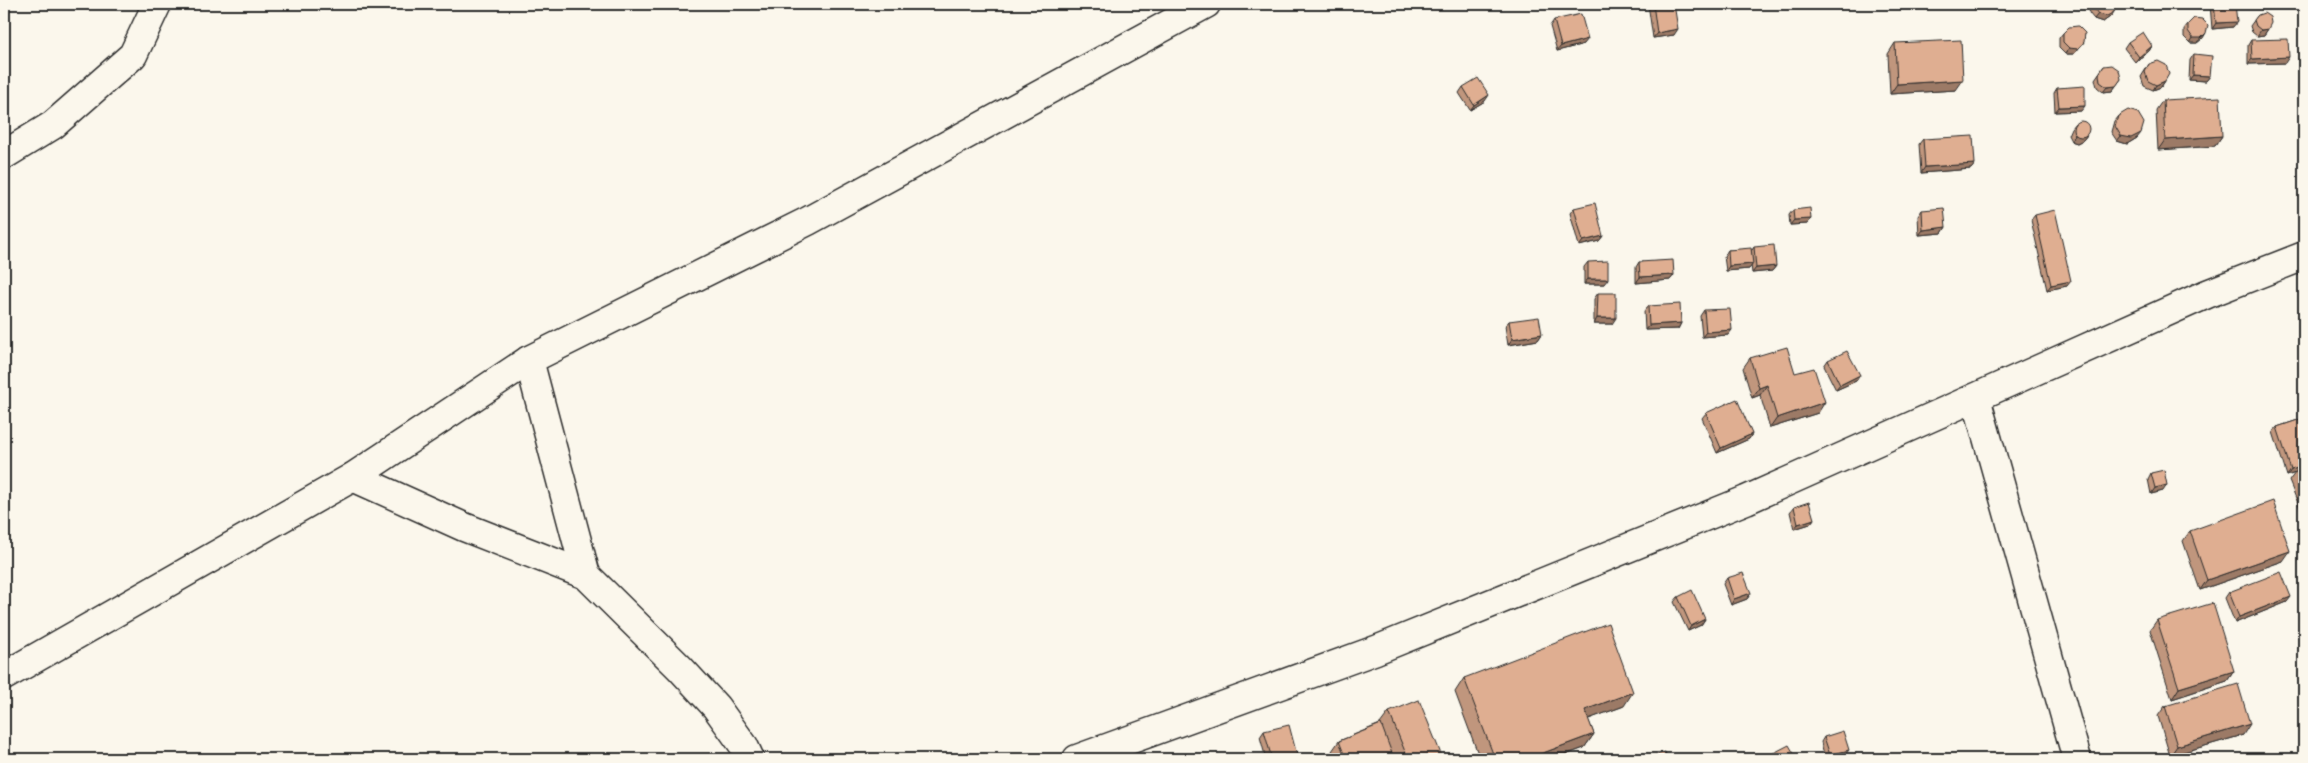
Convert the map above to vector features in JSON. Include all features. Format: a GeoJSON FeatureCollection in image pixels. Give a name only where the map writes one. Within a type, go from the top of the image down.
{"type":"FeatureCollection","features":[{"type":"Feature","properties":{"kind":"street"},"geometry":{"type":"LineString","coordinates":[[4,155],[54,125],[133,55],[157,4]]}},
{"type":"Feature","properties":{"kind":"street"},"geometry":{"type":"LineString","coordinates":[[4,676],[353,477],[529,360],[808,221],[1206,4]]}},
{"type":"Feature","properties":{"kind":"street"},"geometry":{"type":"LineString","coordinates":[[1077,759],[1132,750],[1746,500],[2207,294],[2304,256]]}},
{"type":"Feature","properties":{"kind":"street"},"geometry":{"type":"LineString","coordinates":[[529,360],[586,575]]}},
{"type":"Feature","properties":{"kind":"street"},"geometry":{"type":"LineString","coordinates":[[1976,398],[2077,759]]}},
{"type":"Feature","properties":{"kind":"street"},"geometry":{"type":"LineString","coordinates":[[353,477],[464,526],[586,575],[680,668],[716,707],[744,746],[750,759]]}},
{"type":"Feature","properties":{"kind":"building"},"geometry":{"type":"Polygon","coordinates":[[[1653,4],[1674,4],[1678,29],[1657,33],[1653,4]]]}},
{"type":"Feature","properties":{"kind":"building"},"geometry":{"type":"Polygon","coordinates":[[[2094,4],[2115,4],[2114,12],[2107,16],[2098,14],[2093,7],[2094,4]]]}},
{"type":"Feature","properties":{"kind":"building"},"geometry":{"type":"Polygon","coordinates":[[[2214,4],[2235,4],[2237,22],[2216,23],[2214,4]]]}},
{"type":"Feature","properties":{"kind":"building"},"geometry":{"type":"Polygon","coordinates":[[[2264,13],[2270,17],[2271,23],[2268,29],[2261,30],[2256,26],[2254,20],[2258,15],[2264,13]]]}},
{"type":"Feature","properties":{"kind":"building"},"geometry":{"type":"Polygon","coordinates":[[[1581,14],[1588,39],[1561,46],[1554,20],[1581,14]]]}},
{"type":"Feature","properties":{"kind":"building"},"geometry":{"type":"Polygon","coordinates":[[[2194,18],[2202,19],[2208,25],[2206,33],[2201,38],[2193,38],[2188,31],[2188,24],[2194,18]]]}},
{"type":"Feature","properties":{"kind":"building"},"geometry":{"type":"Polygon","coordinates":[[[2078,26],[2085,33],[2084,42],[2078,49],[2069,48],[2063,42],[2063,33],[2069,27],[2078,26]]]}},
{"type":"Feature","properties":{"kind":"building"},"geometry":{"type":"Polygon","coordinates":[[[2143,32],[2152,46],[2139,57],[2128,42],[2143,32]]]}},
{"type":"Feature","properties":{"kind":"building"},"geometry":{"type":"Polygon","coordinates":[[[2288,39],[2289,57],[2252,59],[2251,40],[2288,39]]]}},
{"type":"Feature","properties":{"kind":"building"},"geometry":{"type":"Polygon","coordinates":[[[1961,40],[1963,80],[1897,84],[1895,43],[1961,40]]]}},
{"type":"Feature","properties":{"kind":"building"},"geometry":{"type":"Polygon","coordinates":[[[2194,54],[2212,56],[2210,76],[2193,75],[2194,54]]]}},
{"type":"Feature","properties":{"kind":"building"},"geometry":{"type":"Polygon","coordinates":[[[2158,61],[2166,65],[2169,74],[2165,81],[2156,85],[2148,81],[2145,72],[2149,64],[2158,61]]]}},
{"type":"Feature","properties":{"kind":"building"},"geometry":{"type":"Polygon","coordinates":[[[2112,65],[2119,70],[2121,79],[2116,86],[2107,87],[2100,82],[2099,74],[2104,66],[2112,65]]]}},
{"type":"Feature","properties":{"kind":"building"},"geometry":{"type":"Polygon","coordinates":[[[1478,78],[1489,95],[1474,105],[1463,87],[1478,78]]]}},
{"type":"Feature","properties":{"kind":"building"},"geometry":{"type":"Polygon","coordinates":[[[2085,86],[2085,106],[2059,107],[2057,88],[2085,86]]]}},
{"type":"Feature","properties":{"kind":"building"},"geometry":{"type":"Polygon","coordinates":[[[2220,97],[2222,136],[2165,140],[2163,100],[2220,97]]]}},
{"type":"Feature","properties":{"kind":"building"},"geometry":{"type":"Polygon","coordinates":[[[2128,110],[2138,113],[2144,123],[2141,133],[2131,138],[2121,136],[2115,126],[2118,116],[2128,110]]]}},
{"type":"Feature","properties":{"kind":"building"},"geometry":{"type":"Polygon","coordinates":[[[2078,121],[2084,121],[2089,126],[2087,135],[2078,137],[2073,132],[2073,126],[2078,121]]]}},
{"type":"Feature","properties":{"kind":"building"},"geometry":{"type":"Polygon","coordinates":[[[1973,136],[1975,164],[1925,167],[1923,139],[1973,136]]]}},
{"type":"Feature","properties":{"kind":"building"},"geometry":{"type":"Polygon","coordinates":[[[1595,203],[1603,236],[1583,241],[1574,208],[1595,203]]]}},
{"type":"Feature","properties":{"kind":"building"},"geometry":{"type":"Polygon","coordinates":[[[1810,208],[1811,219],[1794,220],[1793,210],[1810,208]]]}},
{"type":"Feature","properties":{"kind":"building"},"geometry":{"type":"Polygon","coordinates":[[[1944,208],[1946,227],[1923,230],[1922,210],[1944,208]]]}},
{"type":"Feature","properties":{"kind":"building"},"geometry":{"type":"Polygon","coordinates":[[[2055,210],[2071,281],[2051,285],[2035,215],[2055,210]]]}},
{"type":"Feature","properties":{"kind":"building"},"geometry":{"type":"Polygon","coordinates":[[[1774,245],[1776,266],[1756,268],[1754,247],[1774,245]]]}},
{"type":"Feature","properties":{"kind":"building"},"geometry":{"type":"Polygon","coordinates":[[[1751,248],[1753,264],[1729,266],[1728,250],[1751,248]]]}},
{"type":"Feature","properties":{"kind":"building"},"geometry":{"type":"Polygon","coordinates":[[[1673,260],[1674,275],[1640,277],[1639,262],[1673,260]]]}},
{"type":"Feature","properties":{"kind":"building"},"geometry":{"type":"Polygon","coordinates":[[[1608,261],[1608,279],[1588,279],[1588,262],[1608,261]]]}},
{"type":"Feature","properties":{"kind":"building"},"geometry":{"type":"Polygon","coordinates":[[[1598,293],[1616,293],[1616,318],[1597,318],[1598,293]]]}},
{"type":"Feature","properties":{"kind":"building"},"geometry":{"type":"Polygon","coordinates":[[[1680,304],[1681,323],[1649,325],[1648,306],[1680,304]]]}},
{"type":"Feature","properties":{"kind":"building"},"geometry":{"type":"Polygon","coordinates":[[[1730,309],[1732,330],[1706,332],[1704,310],[1730,309]]]}},
{"type":"Feature","properties":{"kind":"building"},"geometry":{"type":"Polygon","coordinates":[[[1539,317],[1542,334],[1512,339],[1509,321],[1539,317]]]}},
{"type":"Feature","properties":{"kind":"building"},"geometry":{"type":"Polygon","coordinates":[[[1787,347],[1795,373],[1814,368],[1825,402],[1777,418],[1767,385],[1759,388],[1750,358],[1787,347]]]}},
{"type":"Feature","properties":{"kind":"building"},"geometry":{"type":"Polygon","coordinates":[[[1847,351],[1860,375],[1840,385],[1828,360],[1847,351]]]}},
{"type":"Feature","properties":{"kind":"building"},"geometry":{"type":"Polygon","coordinates":[[[1737,399],[1752,434],[1721,448],[1706,413],[1737,399]]]}},
{"type":"Feature","properties":{"kind":"building"},"geometry":{"type":"Polygon","coordinates":[[[2304,418],[2304,466],[2291,470],[2277,427],[2304,418]]]}},
{"type":"Feature","properties":{"kind":"building"},"geometry":{"type":"Polygon","coordinates":[[[2304,468],[2304,490],[2297,470],[2304,468]]]}},
{"type":"Feature","properties":{"kind":"building"},"geometry":{"type":"Polygon","coordinates":[[[2164,470],[2167,485],[2155,488],[2151,473],[2164,470]]]}},
{"type":"Feature","properties":{"kind":"building"},"geometry":{"type":"Polygon","coordinates":[[[2273,501],[2290,551],[2207,580],[2190,531],[2273,501]]]}},
{"type":"Feature","properties":{"kind":"building"},"geometry":{"type":"Polygon","coordinates":[[[1809,502],[1814,519],[1798,524],[1794,507],[1809,502]]]}},
{"type":"Feature","properties":{"kind":"building"},"geometry":{"type":"Polygon","coordinates":[[[2281,572],[2291,597],[2239,617],[2229,592],[2281,572]]]}},
{"type":"Feature","properties":{"kind":"building"},"geometry":{"type":"Polygon","coordinates":[[[1743,573],[1751,593],[1734,599],[1727,578],[1743,573]]]}},
{"type":"Feature","properties":{"kind":"building"},"geometry":{"type":"Polygon","coordinates":[[[1692,590],[1705,619],[1691,626],[1678,597],[1692,590]]]}},
{"type":"Feature","properties":{"kind":"building"},"geometry":{"type":"Polygon","coordinates":[[[2213,603],[2234,671],[2179,688],[2157,620],[2213,603]]]}},
{"type":"Feature","properties":{"kind":"building"},"geometry":{"type":"Polygon","coordinates":[[[1608,623],[1633,692],[1585,710],[1594,734],[1527,759],[1495,759],[1464,678],[1608,623]]]}},
{"type":"Feature","properties":{"kind":"building"},"geometry":{"type":"Polygon","coordinates":[[[2238,684],[2250,724],[2177,746],[2165,706],[2238,684]]]}},
{"type":"Feature","properties":{"kind":"building"},"geometry":{"type":"Polygon","coordinates":[[[1419,700],[1443,759],[1408,759],[1389,712],[1419,700]]]}},
{"type":"Feature","properties":{"kind":"building"},"geometry":{"type":"Polygon","coordinates":[[[1381,724],[1394,759],[1346,759],[1339,741],[1381,724]]]}},
{"type":"Feature","properties":{"kind":"building"},"geometry":{"type":"Polygon","coordinates":[[[1289,725],[1298,759],[1272,759],[1264,731],[1289,725]]]}},
{"type":"Feature","properties":{"kind":"building"},"geometry":{"type":"Polygon","coordinates":[[[1843,731],[1849,750],[1830,755],[1824,737],[1843,731]]]}},
{"type":"Feature","properties":{"kind":"building"},"geometry":{"type":"Polygon","coordinates":[[[1789,745],[1797,759],[1762,759],[1789,745]]]}},
{"type":"Feature","properties":{"kind":"building"},"geometry":{"type":"Polygon","coordinates":[[[4,746],[11,759],[4,759],[4,746]]]}},
{"type":"Feature","properties":{"kind":"building"},"geometry":{"type":"Polygon","coordinates":[[[1665,752],[1668,759],[1646,759],[1665,752]]]}}]}
